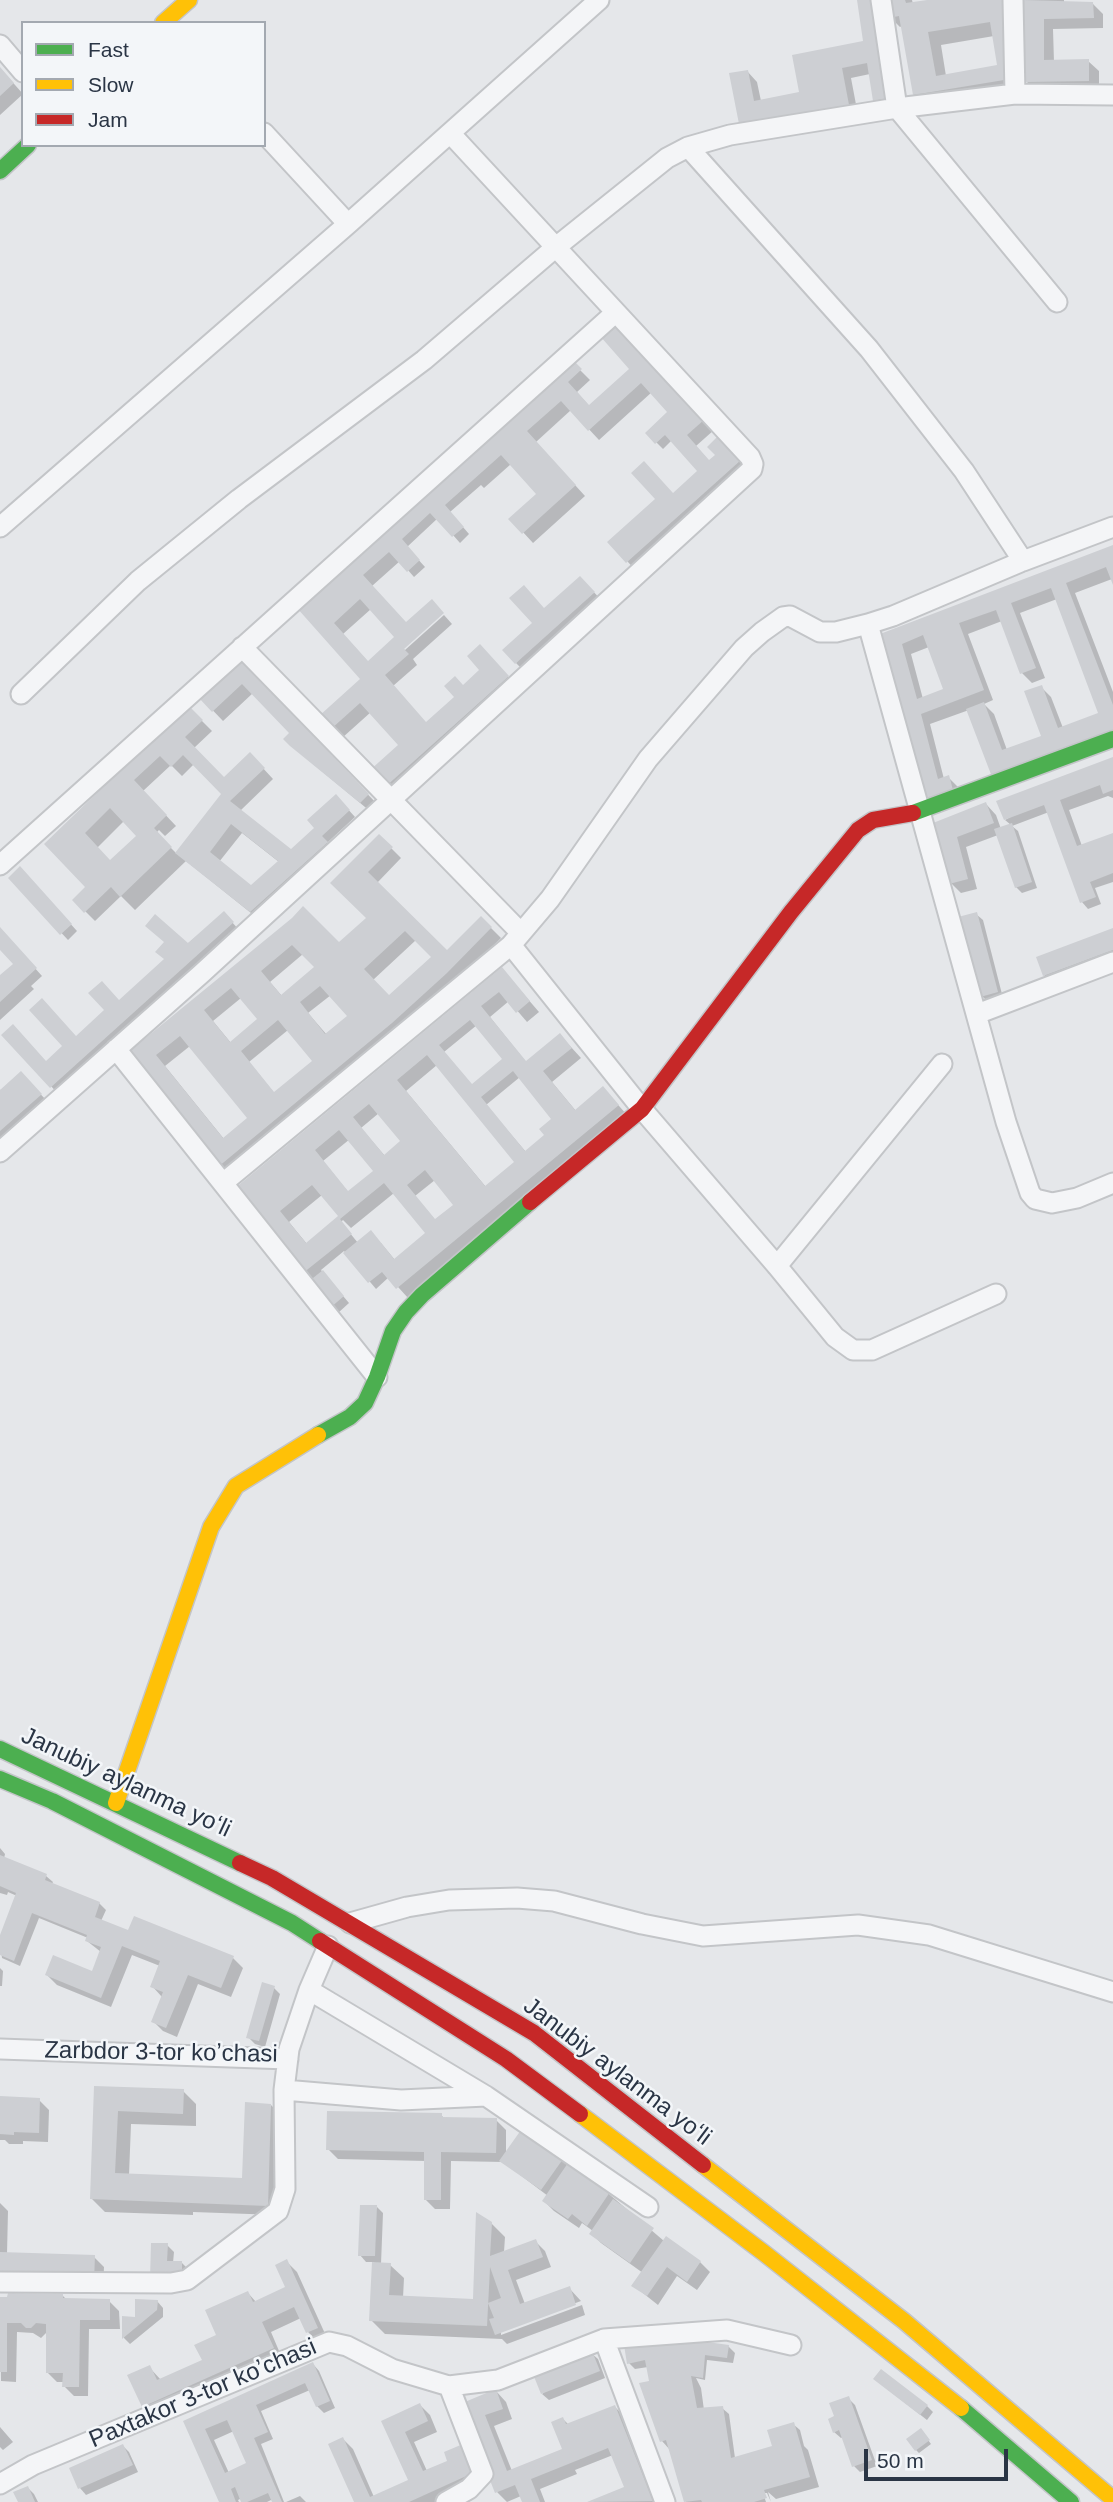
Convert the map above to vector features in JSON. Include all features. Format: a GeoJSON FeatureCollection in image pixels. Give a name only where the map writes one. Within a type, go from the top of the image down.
{"type":"FeatureCollection","features":[{"type":"Feature","properties":{"kind":"main road"},"geometry":{"type":"LineString","coordinates":[[165,21],[189,0]]}},
{"type":"Feature","properties":{"kind":"main road"},"geometry":{"type":"LineString","coordinates":[[0,171],[26,147]]}},
{"type":"Feature","properties":{"kind":"main road"},"geometry":{"type":"LineString","coordinates":[[116,1802],[211,1527],[236,1486],[270,1462],[351,1417],[365,1403],[393,1331],[406,1312],[498,1228],[642,1109],[845,843],[858,830],[873,820],[921,812],[1113,739]]}},
{"type":"Feature","properties":{"kind":"main road","name":"Janubiy aylanma yoʻli"},"geometry":{"type":"LineString","coordinates":[[0,1749],[272,1878],[534,2033],[904,2321],[1113,2499]]}},
{"type":"Feature","properties":{"kind":"main road","name":"Janubiy aylanma yoʻli"},"geometry":{"type":"LineString","coordinates":[[0,1779],[64,1807],[292,1923],[517,2067],[764,2253],[952,2400],[1071,2502]]}},
{"type":"Feature","properties":{"kind":"street"},"geometry":{"type":"LineString","coordinates":[[0,527],[348,224],[599,0]]}},
{"type":"Feature","properties":{"kind":"street"},"geometry":{"type":"LineString","coordinates":[[881,0],[897,108],[1057,302]]}},
{"type":"Feature","properties":{"kind":"street"},"geometry":{"type":"LineString","coordinates":[[1013,0],[1015,94]]}},
{"type":"Feature","properties":{"kind":"street"},"geometry":{"type":"LineString","coordinates":[[0,45],[21,70]]}},
{"type":"Feature","properties":{"kind":"street"},"geometry":{"type":"LineString","coordinates":[[21,695],[138,581],[239,499],[424,360],[556,247],[667,158],[688,147],[730,135],[897,108],[1015,94],[1113,95]]}},
{"type":"Feature","properties":{"kind":"street"},"geometry":{"type":"LineString","coordinates":[[0,1152],[391,800],[752,469],[750,457],[450,133]]}},
{"type":"Feature","properties":{"kind":"street"},"geometry":{"type":"LineString","coordinates":[[266,135],[348,224]]}},
{"type":"Feature","properties":{"kind":"street"},"geometry":{"type":"LineString","coordinates":[[688,147],[869,349],[964,471],[1023,561]]}},
{"type":"Feature","properties":{"kind":"street"},"geometry":{"type":"LineString","coordinates":[[0,864],[615,313]]}},
{"type":"Feature","properties":{"kind":"street"},"geometry":{"type":"LineString","coordinates":[[223,1183],[516,939],[550,899],[648,759],[744,648],[762,632],[783,617],[790,616],[820,632],[836,632],[868,624],[1113,527]]}},
{"type":"Feature","properties":{"kind":"street"},"geometry":{"type":"LineString","coordinates":[[868,624],[1006,1122],[1030,1193],[1035,1199],[1052,1203],[1077,1198],[1113,1184]]}},
{"type":"Feature","properties":{"kind":"street"},"geometry":{"type":"LineString","coordinates":[[242,647],[391,800],[516,939],[642,1109],[835,1337],[853,1350],[872,1350],[996,1294]]}},
{"type":"Feature","properties":{"kind":"street"},"geometry":{"type":"LineString","coordinates":[[977,1014],[1113,962]]}},
{"type":"Feature","properties":{"kind":"street"},"geometry":{"type":"LineString","coordinates":[[116,1049],[377,1377]]}},
{"type":"Feature","properties":{"kind":"street"},"geometry":{"type":"LineString","coordinates":[[777,1266],[942,1064]]}},
{"type":"Feature","properties":{"kind":"street"},"geometry":{"type":"LineString","coordinates":[[349,1923],[407,1907],[449,1900],[517,1898],[554,1901],[642,1924],[703,1936],[858,1925],[929,1935],[1113,1992]]}},
{"type":"Feature","properties":{"kind":"street","name":"Zarbdor 3-tor koʼchasi"},"geometry":{"type":"LineString","coordinates":[[0,2049],[288,2059],[309,1990],[328,1946]]}},
{"type":"Feature","properties":{"kind":"street"},"geometry":{"type":"LineString","coordinates":[[309,1990],[486,2096],[648,2207]]}},
{"type":"Feature","properties":{"kind":"street"},"geometry":{"type":"LineString","coordinates":[[0,2282],[171,2283],[187,2280],[278,2211],[285,2189],[284,2090],[288,2059]]}},
{"type":"Feature","properties":{"kind":"street"},"geometry":{"type":"LineString","coordinates":[[284,2090],[401,2101],[486,2096]]}},
{"type":"Feature","properties":{"kind":"street","name":"Paxtakor 3-tor koʼchasi"},"geometry":{"type":"LineString","coordinates":[[0,2484],[33,2465],[329,2342],[347,2346],[392,2369],[449,2386],[498,2380],[604,2339],[727,2330],[791,2345]]}},
{"type":"Feature","properties":{"kind":"street"},"geometry":{"type":"LineString","coordinates":[[604,2339],[665,2502]]}},
{"type":"Feature","properties":{"kind":"street"},"geometry":{"type":"LineString","coordinates":[[446,2502],[469,2489],[483,2474],[449,2386]]}},
{"type":"Feature","properties":{"kind":"building"},"geometry":{"type":"Polygon","coordinates":[[[857,0],[878,0],[892,97],[873,101],[867,63],[842,68],[849,105],[739,124],[729,73],[748,70],[754,101],[799,92],[792,55],[863,41],[857,0]]]}},
{"type":"Feature","properties":{"kind":"building"},"geometry":{"type":"Polygon","coordinates":[[[885,0],[905,0],[906,3],[927,0],[1009,0],[1010,79],[913,95],[899,16],[888,18],[885,0]],[[990,22],[928,32],[936,76],[997,65],[990,22]]]}},
{"type":"Feature","properties":{"kind":"building"},"geometry":{"type":"Polygon","coordinates":[[[1023,0],[1093,2],[1094,18],[1044,19],[1044,60],[1089,59],[1089,81],[1025,82],[1023,0]]]}},
{"type":"Feature","properties":{"kind":"building"},"geometry":{"type":"Polygon","coordinates":[[[0,67],[14,83],[0,96],[0,67]]]}},
{"type":"Feature","properties":{"kind":"building"},"geometry":{"type":"Polygon","coordinates":[[[615,323],[692,410],[695,408],[705,419],[687,435],[709,460],[715,455],[707,447],[719,435],[741,460],[626,563],[607,542],[655,499],[631,473],[644,461],[673,493],[697,471],[665,435],[655,444],[645,433],[667,412],[641,383],[588,431],[561,401],[527,431],[576,485],[522,534],[508,519],[536,494],[501,455],[445,505],[464,527],[452,537],[430,513],[402,539],[420,560],[407,572],[389,552],[363,575],[406,622],[432,599],[444,613],[404,649],[409,654],[385,675],[426,722],[454,697],[444,686],[455,676],[463,685],[479,670],[467,656],[480,644],[509,676],[384,788],[369,771],[398,745],[360,703],[331,729],[319,716],[360,679],[297,608],[573,360],[582,369],[568,382],[589,405],[629,369],[600,336],[615,323]],[[360,599],[334,623],[368,661],[394,637],[360,599]]]}},
{"type":"Feature","properties":{"kind":"building"},"geometry":{"type":"Polygon","coordinates":[[[1113,545],[1113,585],[1106,567],[1066,583],[1113,705],[1113,731],[992,777],[966,709],[984,702],[1002,750],[1041,736],[1024,691],[1042,685],[1058,728],[1098,713],[1051,588],[1011,603],[1036,668],[1020,674],[996,610],[959,623],[984,690],[921,714],[938,779],[949,775],[954,794],[924,801],[880,634],[1113,545]],[[923,635],[902,644],[917,699],[943,689],[923,635]]]}},
{"type":"Feature","properties":{"kind":"building"},"geometry":{"type":"Polygon","coordinates":[[[580,576],[595,592],[515,664],[502,650],[532,623],[509,598],[524,585],[544,608],[580,576]]]}},
{"type":"Feature","properties":{"kind":"building"},"geometry":{"type":"Polygon","coordinates":[[[240,659],[369,794],[360,803],[283,739],[289,733],[242,684],[212,712],[199,698],[240,659]]]}},
{"type":"Feature","properties":{"kind":"building"},"geometry":{"type":"Polygon","coordinates":[[[188,705],[203,720],[185,737],[224,777],[250,752],[265,768],[230,801],[291,849],[314,828],[307,820],[336,794],[350,810],[322,836],[328,842],[250,912],[175,853],[221,794],[183,755],[171,767],[160,756],[134,780],[167,815],[154,828],[172,847],[120,897],[111,887],[84,913],[72,900],[85,887],[44,844],[188,705]],[[110,808],[85,833],[110,860],[136,836],[110,808]],[[231,824],[210,852],[251,885],[278,861],[231,824]]]}},
{"type":"Feature","properties":{"kind":"building"},"geometry":{"type":"Polygon","coordinates":[[[1113,757],[1113,790],[1103,794],[1100,785],[1060,800],[1077,846],[1113,833],[1113,873],[1090,882],[1096,897],[1080,903],[1044,805],[1004,820],[996,801],[1113,757]]]}},
{"type":"Feature","properties":{"kind":"building"},"geometry":{"type":"Polygon","coordinates":[[[986,802],[994,823],[957,837],[968,879],[949,884],[933,823],[986,802]]]}},
{"type":"Feature","properties":{"kind":"building"},"geometry":{"type":"Polygon","coordinates":[[[1012,823],[1032,882],[1015,888],[994,829],[1012,823]]]}},
{"type":"Feature","properties":{"kind":"building"},"geometry":{"type":"Polygon","coordinates":[[[379,834],[393,847],[368,872],[447,950],[481,916],[492,927],[392,1023],[218,1167],[126,1054],[292,918],[303,906],[339,942],[366,918],[330,883],[379,834]],[[405,931],[364,969],[389,995],[431,957],[405,931]],[[292,945],[261,971],[281,995],[314,967],[292,945]],[[320,986],[300,1002],[325,1034],[347,1016],[320,986]],[[231,988],[204,1010],[230,1042],[257,1019],[231,988]],[[278,1020],[241,1051],[274,1092],[312,1061],[278,1020]],[[180,1036],[156,1055],[223,1138],[247,1118],[180,1036]]]}},
{"type":"Feature","properties":{"kind":"building"},"geometry":{"type":"Polygon","coordinates":[[[20,866],[72,924],[60,935],[8,878],[20,866]]]}},
{"type":"Feature","properties":{"kind":"building"},"geometry":{"type":"Polygon","coordinates":[[[224,911],[234,922],[50,1088],[1,1035],[13,1024],[46,1061],[62,1046],[29,1010],[42,998],[76,1036],[104,1010],[88,993],[102,981],[119,1000],[164,959],[155,952],[164,942],[145,926],[155,914],[188,943],[224,911]]]}},
{"type":"Feature","properties":{"kind":"building"},"geometry":{"type":"Polygon","coordinates":[[[977,912],[998,992],[980,997],[958,917],[977,912]]]}},
{"type":"Feature","properties":{"kind":"building"},"geometry":{"type":"Polygon","coordinates":[[[0,927],[37,968],[0,1002],[0,975],[13,964],[0,950],[0,927]]]}},
{"type":"Feature","properties":{"kind":"building"},"geometry":{"type":"Polygon","coordinates":[[[1113,928],[1113,950],[1043,976],[1036,957],[1113,928]]]}},
{"type":"Feature","properties":{"kind":"building"},"geometry":{"type":"Polygon","coordinates":[[[502,967],[530,1001],[516,1013],[499,992],[481,1006],[526,1061],[560,1033],[572,1048],[543,1071],[575,1110],[603,1086],[619,1105],[396,1289],[382,1272],[368,1283],[343,1253],[371,1230],[394,1259],[425,1233],[384,1183],[340,1219],[352,1234],[303,1273],[234,1189],[502,967]],[[470,1020],[439,1045],[472,1084],[502,1059],[470,1020]],[[427,1055],[397,1080],[485,1186],[514,1162],[427,1055]],[[513,1071],[481,1097],[525,1151],[544,1135],[539,1129],[551,1119],[513,1071]],[[369,1104],[353,1117],[384,1155],[400,1141],[369,1104]],[[339,1130],[315,1150],[348,1191],[373,1171],[339,1130]],[[425,1170],[407,1185],[435,1219],[453,1205],[425,1170]],[[312,1185],[280,1211],[306,1243],[338,1216],[312,1185]]]}},
{"type":"Feature","properties":{"kind":"building"},"geometry":{"type":"Polygon","coordinates":[[[21,1071],[42,1094],[0,1131],[0,1090],[21,1071]]]}},
{"type":"Feature","properties":{"kind":"building"},"geometry":{"type":"Polygon","coordinates":[[[323,1270],[344,1296],[330,1308],[308,1282],[323,1270]]]}},
{"type":"Feature","properties":{"kind":"building"},"geometry":{"type":"Polygon","coordinates":[[[0,1855],[47,1874],[45,1880],[100,1902],[95,1917],[128,1930],[134,1916],[234,1956],[221,1988],[188,1975],[166,2028],[151,2022],[163,1992],[150,1987],[160,1961],[122,1946],[101,1998],[45,1975],[53,1955],[92,1971],[101,1947],[85,1941],[87,1935],[32,1913],[14,1961],[0,1955],[0,1935],[16,1893],[0,1886],[0,1855]]]}},
{"type":"Feature","properties":{"kind":"building"},"geometry":{"type":"Polygon","coordinates":[[[262,1982],[275,1986],[259,2041],[246,2038],[262,1982]]]}},
{"type":"Feature","properties":{"kind":"building"},"geometry":{"type":"Polygon","coordinates":[[[94,2086],[184,2089],[183,2114],[118,2111],[115,2173],[242,2178],[245,2102],[271,2104],[268,2206],[90,2199],[94,2086]]]}},
{"type":"Feature","properties":{"kind":"building"},"geometry":{"type":"Polygon","coordinates":[[[0,2096],[40,2098],[39,2133],[0,2134],[0,2096]]]}},
{"type":"Feature","properties":{"kind":"building"},"geometry":{"type":"Polygon","coordinates":[[[327,2111],[442,2113],[442,2117],[497,2118],[496,2153],[441,2152],[441,2200],[424,2200],[424,2152],[326,2150],[327,2111]]]}},
{"type":"Feature","properties":{"kind":"building"},"geometry":{"type":"Polygon","coordinates":[[[521,2130],[563,2159],[541,2190],[499,2161],[521,2130]]]}},
{"type":"Feature","properties":{"kind":"building"},"geometry":{"type":"Polygon","coordinates":[[[568,2163],[610,2192],[587,2226],[572,2214],[568,2219],[542,2201],[568,2163]]]}},
{"type":"Feature","properties":{"kind":"building"},"geometry":{"type":"Polygon","coordinates":[[[613,2199],[654,2228],[630,2263],[589,2234],[613,2199]]]}},
{"type":"Feature","properties":{"kind":"building"},"geometry":{"type":"Polygon","coordinates":[[[360,2205],[377,2205],[375,2256],[358,2256],[360,2205]]]}},
{"type":"Feature","properties":{"kind":"building"},"geometry":{"type":"Polygon","coordinates":[[[476,2212],[492,2222],[490,2256],[536,2239],[543,2257],[508,2270],[520,2304],[570,2286],[576,2305],[495,2335],[489,2319],[494,2318],[488,2303],[487,2326],[369,2321],[372,2262],[391,2263],[389,2295],[473,2299],[476,2212]],[[490,2267],[488,2303],[501,2298],[490,2267]]]}},
{"type":"Feature","properties":{"kind":"building"},"geometry":{"type":"Polygon","coordinates":[[[666,2236],[701,2261],[687,2282],[667,2267],[647,2296],[631,2286],[666,2236]]]}},
{"type":"Feature","properties":{"kind":"building"},"geometry":{"type":"Polygon","coordinates":[[[151,2243],[168,2243],[167,2261],[182,2261],[182,2280],[150,2279],[151,2243]]]}},
{"type":"Feature","properties":{"kind":"building"},"geometry":{"type":"Polygon","coordinates":[[[0,2252],[95,2255],[94,2280],[0,2277],[0,2252]]]}},
{"type":"Feature","properties":{"kind":"building"},"geometry":{"type":"Polygon","coordinates":[[[287,2259],[318,2328],[306,2333],[294,2307],[262,2322],[274,2348],[142,2407],[127,2375],[150,2365],[157,2380],[202,2360],[194,2345],[216,2335],[205,2310],[248,2291],[253,2302],[285,2287],[275,2265],[287,2259]]]}},
{"type":"Feature","properties":{"kind":"building"},"geometry":{"type":"Polygon","coordinates":[[[8,2293],[63,2294],[63,2298],[110,2299],[110,2320],[80,2320],[79,2387],[62,2387],[63,2373],[46,2373],[46,2324],[36,2323],[31,2328],[26,2328],[21,2323],[7,2323],[7,2372],[0,2372],[0,2297],[7,2297],[8,2293]]]}},
{"type":"Feature","properties":{"kind":"building"},"geometry":{"type":"Polygon","coordinates":[[[135,2299],[158,2300],[157,2310],[122,2339],[122,2316],[135,2317],[135,2299]]]}},
{"type":"Feature","properties":{"kind":"building"},"geometry":{"type":"Polygon","coordinates":[[[685,2339],[729,2345],[727,2358],[705,2355],[703,2378],[691,2376],[697,2408],[723,2406],[731,2458],[772,2446],[767,2430],[794,2422],[810,2477],[764,2490],[767,2498],[754,2502],[684,2502],[666,2440],[660,2442],[639,2383],[649,2381],[645,2360],[627,2364],[624,2345],[685,2339]]]}},
{"type":"Feature","properties":{"kind":"building"},"geometry":{"type":"Polygon","coordinates":[[[592,2351],[600,2371],[541,2394],[533,2374],[592,2351]]]}},
{"type":"Feature","properties":{"kind":"building"},"geometry":{"type":"Polygon","coordinates":[[[313,2362],[330,2401],[316,2407],[305,2383],[256,2405],[268,2432],[254,2438],[282,2502],[272,2502],[268,2493],[241,2502],[235,2487],[231,2489],[236,2502],[219,2502],[183,2421],[313,2362]],[[227,2420],[205,2429],[225,2473],[246,2463],[227,2420]]]}},
{"type":"Feature","properties":{"kind":"building"},"geometry":{"type":"Polygon","coordinates":[[[881,2369],[928,2405],[920,2415],[873,2379],[881,2369]]]}},
{"type":"Feature","properties":{"kind":"building"},"geometry":{"type":"Polygon","coordinates":[[[496,2389],[503,2409],[485,2415],[507,2471],[562,2449],[551,2422],[563,2417],[566,2424],[615,2405],[653,2501],[587,2502],[624,2487],[608,2448],[531,2479],[540,2502],[522,2502],[515,2485],[495,2493],[460,2404],[496,2389]]]}},
{"type":"Feature","properties":{"kind":"building"},"geometry":{"type":"Polygon","coordinates":[[[849,2396],[872,2460],[852,2467],[839,2430],[833,2433],[828,2419],[834,2416],[829,2403],[849,2396]]]}},
{"type":"Feature","properties":{"kind":"building"},"geometry":{"type":"Polygon","coordinates":[[[420,2403],[428,2421],[405,2432],[423,2471],[447,2461],[444,2452],[463,2444],[475,2472],[409,2502],[354,2502],[328,2444],[343,2437],[370,2497],[408,2480],[381,2421],[420,2403]]]}},
{"type":"Feature","properties":{"kind":"building"},"geometry":{"type":"Polygon","coordinates":[[[921,2428],[930,2440],[915,2451],[906,2439],[921,2428]]]}},
{"type":"Feature","properties":{"kind":"building"},"geometry":{"type":"Polygon","coordinates":[[[123,2444],[133,2465],[78,2489],[69,2468],[123,2444]]]}},
{"type":"Feature","properties":{"kind":"building"},"geometry":{"type":"Polygon","coordinates":[[[28,2486],[35,2502],[18,2502],[13,2492],[28,2486]]]}},
{"type":"Feature","properties":{"kind":"traffic: fast"},"geometry":{"type":"LineString","coordinates":[[0,171],[26,147]]}},
{"type":"Feature","properties":{"kind":"traffic: fast"},"geometry":{"type":"LineString","coordinates":[[913,813],[1113,739]]}},
{"type":"Feature","properties":{"kind":"traffic: fast"},"geometry":{"type":"LineString","coordinates":[[318,1435],[350,1417],[365,1403],[393,1331],[406,1312],[530,1202]]}},
{"type":"Feature","properties":{"kind":"traffic: fast"},"geometry":{"type":"LineString","coordinates":[[0,1749],[240,1863]]}},
{"type":"Feature","properties":{"kind":"traffic: fast"},"geometry":{"type":"LineString","coordinates":[[0,1779],[52,1801],[292,1923],[320,1941]]}},
{"type":"Feature","properties":{"kind":"traffic: fast"},"geometry":{"type":"LineString","coordinates":[[961,2408],[1071,2502]]}},
{"type":"Feature","properties":{"kind":"traffic: slow"},"geometry":{"type":"LineString","coordinates":[[165,21],[189,0]]}},
{"type":"Feature","properties":{"kind":"traffic: slow"},"geometry":{"type":"LineString","coordinates":[[116,1803],[211,1527],[236,1486],[318,1435]]}},
{"type":"Feature","properties":{"kind":"traffic: slow"},"geometry":{"type":"LineString","coordinates":[[580,2114],[764,2253],[961,2408]]}},
{"type":"Feature","properties":{"kind":"traffic: slow"},"geometry":{"type":"LineString","coordinates":[[703,2165],[904,2321],[1113,2499]]}},
{"type":"Feature","properties":{"kind":"traffic: jam"},"geometry":{"type":"LineString","coordinates":[[530,1202],[642,1109],[791,912],[858,830],[873,820],[913,813]]}},
{"type":"Feature","properties":{"kind":"traffic: jam"},"geometry":{"type":"LineString","coordinates":[[240,1863],[272,1878],[534,2033],[703,2165]]}},
{"type":"Feature","properties":{"kind":"traffic: jam"},"geometry":{"type":"LineString","coordinates":[[320,1941],[506,2059],[580,2114]]}}]}
